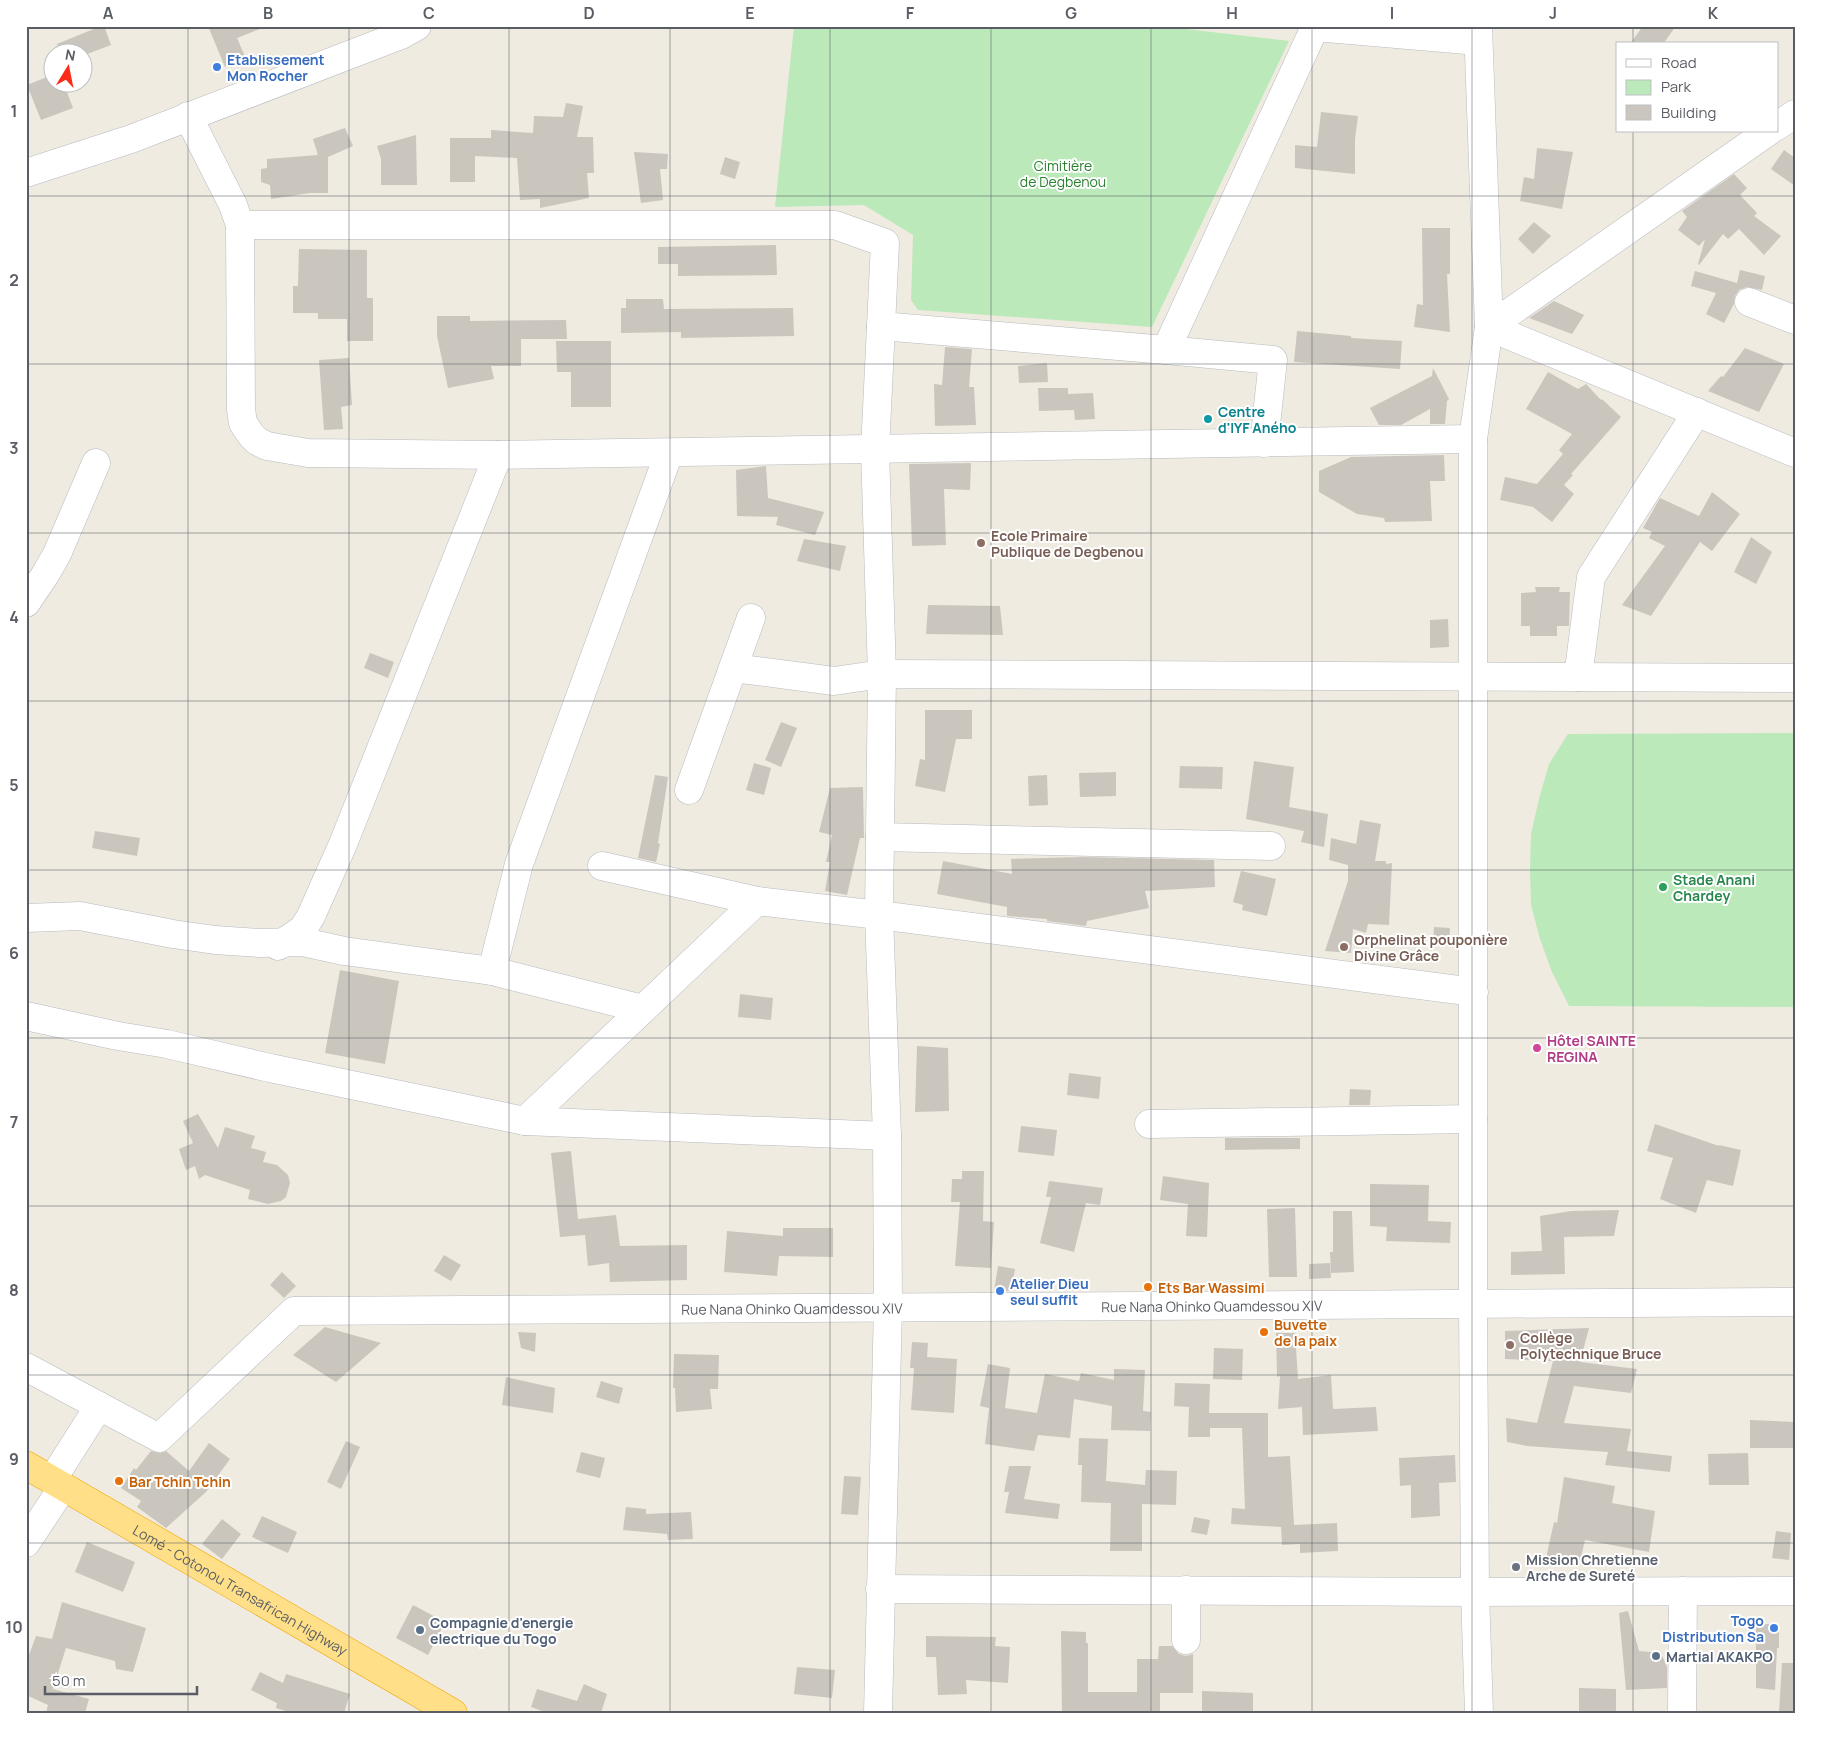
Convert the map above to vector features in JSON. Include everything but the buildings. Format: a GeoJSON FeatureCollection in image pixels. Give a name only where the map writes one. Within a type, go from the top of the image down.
{"type":"FeatureCollection","features":[{"type":"Feature","properties":{"kind":"highway","name":"Lomé - Cotonou Transafrican Highway"},"geometry":{"type":"LineString","coordinates":[[26,1465],[453,1713]]}},
{"type":"Feature","properties":{"kind":"street"},"geometry":{"type":"LineString","coordinates":[[26,173],[131,139],[414,27]]}},
{"type":"Feature","properties":{"kind":"street"},"geometry":{"type":"LineString","coordinates":[[1166,350],[1314,27],[1478,34],[1489,327],[1474,439],[1473,1305],[1475,1592],[1479,1713]]}},
{"type":"Feature","properties":{"kind":"street"},"geometry":{"type":"LineString","coordinates":[[1778,125],[1795,114]]}},
{"type":"Feature","properties":{"kind":"street"},"geometry":{"type":"LineString","coordinates":[[188,116],[233,205],[240,225],[241,409],[243,423],[251,435],[266,446],[308,453],[498,455],[1474,439]]}},
{"type":"Feature","properties":{"kind":"street"},"geometry":{"type":"LineString","coordinates":[[1489,327],[1768,132]]}},
{"type":"Feature","properties":{"kind":"street"},"geometry":{"type":"LineString","coordinates":[[240,225],[835,225],[885,243],[874,450],[882,674],[879,915],[887,1136],[888,1307],[878,1713]]}},
{"type":"Feature","properties":{"kind":"street"},"geometry":{"type":"LineString","coordinates":[[1749,302],[1795,320]]}},
{"type":"Feature","properties":{"kind":"street"},"geometry":{"type":"LineString","coordinates":[[881,326],[1273,360],[1264,443]]}},
{"type":"Feature","properties":{"kind":"street"},"geometry":{"type":"LineString","coordinates":[[1489,327],[1795,453]]}},
{"type":"Feature","properties":{"kind":"street"},"geometry":{"type":"LineString","coordinates":[[1578,677],[1591,577],[1696,412]]}},
{"type":"Feature","properties":{"kind":"street"},"geometry":{"type":"LineString","coordinates":[[492,972],[519,864],[670,453]]}},
{"type":"Feature","properties":{"kind":"street"},"geometry":{"type":"LineString","coordinates":[[274,942],[278,946],[288,941],[303,929],[311,916],[346,835],[498,455]]}},
{"type":"Feature","properties":{"kind":"street"},"geometry":{"type":"LineString","coordinates":[[26,603],[57,554],[96,463]]}},
{"type":"Feature","properties":{"kind":"street"},"geometry":{"type":"LineString","coordinates":[[689,790],[751,618]]}},
{"type":"Feature","properties":{"kind":"street"},"geometry":{"type":"LineString","coordinates":[[733,668],[834,681],[882,674],[1795,678]]}},
{"type":"Feature","properties":{"kind":"street"},"geometry":{"type":"LineString","coordinates":[[880,837],[1271,846]]}},
{"type":"Feature","properties":{"kind":"street"},"geometry":{"type":"LineString","coordinates":[[602,866],[757,901],[1474,992]]}},
{"type":"Feature","properties":{"kind":"street"},"geometry":{"type":"LineString","coordinates":[[525,1121],[757,901]]}},
{"type":"Feature","properties":{"kind":"street"},"geometry":{"type":"LineString","coordinates":[[26,918],[80,916],[215,940],[260,943],[303,942],[344,951],[492,972],[643,1010]]}},
{"type":"Feature","properties":{"kind":"street"},"geometry":{"type":"LineString","coordinates":[[311,916],[318,934],[329,947],[344,951]]}},
{"type":"Feature","properties":{"kind":"street"},"geometry":{"type":"LineString","coordinates":[[26,1016],[118,1036],[167,1044],[270,1068],[525,1121],[887,1136]]}},
{"type":"Feature","properties":{"kind":"street"},"geometry":{"type":"LineString","coordinates":[[1149,1124],[1474,1119]]}},
{"type":"Feature","properties":{"kind":"street","name":"Rue Nana Ohinko Quamdessou XIV"},"geometry":{"type":"LineString","coordinates":[[99,1406],[159,1438],[294,1311],[1795,1302]]}},
{"type":"Feature","properties":{"kind":"street"},"geometry":{"type":"LineString","coordinates":[[26,1367],[99,1406],[26,1543]]}},
{"type":"Feature","properties":{"kind":"street"},"geometry":{"type":"LineString","coordinates":[[880,1588],[1475,1592],[1795,1591]]}},
{"type":"Feature","properties":{"kind":"street"},"geometry":{"type":"LineString","coordinates":[[1186,1590],[1186,1640]]}},
{"type":"Feature","properties":{"kind":"street"},"geometry":{"type":"LineString","coordinates":[[1682,1713],[1683,1592]]}},
{"type":"Feature","properties":{"kind":"green space","name":"Cimitière de Degbenou"},"geometry":{"type":"Polygon","coordinates":[[[794,26],[1160,26],[1289,41],[1152,327],[918,310],[911,300],[913,235],[864,205],[775,207],[794,26]]]}},
{"type":"Feature","properties":{"kind":"green space","name":"Stade Anani Chardey"},"geometry":{"type":"Polygon","coordinates":[[[1795,733],[1795,1007],[1569,1006],[1552,972],[1540,939],[1531,905],[1530,869],[1531,834],[1539,799],[1549,764],[1568,734],[1795,733]]]}},
{"type":"Feature","properties":{"kind":"place","name":"Etablissement Mon Rocher"},"geometry":{"type":"Point","coordinates":[217,67]}},
{"type":"Feature","properties":{"kind":"place","name":"Centre d'IYF Aného"},"geometry":{"type":"Point","coordinates":[1208,419]}},
{"type":"Feature","properties":{"kind":"place","name":"Ecole Primaire Publique de Degbenou"},"geometry":{"type":"Point","coordinates":[981,543]}},
{"type":"Feature","properties":{"kind":"place","name":"Stade Anani Chardey"},"geometry":{"type":"Point","coordinates":[1663,887]}},
{"type":"Feature","properties":{"kind":"place","name":"Orphelinat pouponière Divine Grâce"},"geometry":{"type":"Point","coordinates":[1344,947]}},
{"type":"Feature","properties":{"kind":"place","name":"Hôtel SAINTE REGINA"},"geometry":{"type":"Point","coordinates":[1537,1048]}},
{"type":"Feature","properties":{"kind":"place","name":"Ets Bar Wassimi"},"geometry":{"type":"Point","coordinates":[1148,1287]}},
{"type":"Feature","properties":{"kind":"place","name":"Atelier Dieu seul suffit"},"geometry":{"type":"Point","coordinates":[1000,1291]}},
{"type":"Feature","properties":{"kind":"place","name":"Buvette de la paix"},"geometry":{"type":"Point","coordinates":[1264,1332]}},
{"type":"Feature","properties":{"kind":"place","name":"Collège Polytechnique Bruce"},"geometry":{"type":"Point","coordinates":[1510,1345]}},
{"type":"Feature","properties":{"kind":"place","name":"Bar Tchin Tchin"},"geometry":{"type":"Point","coordinates":[119,1481]}},
{"type":"Feature","properties":{"kind":"place","name":"Mission Chretienne Arche de Sureté"},"geometry":{"type":"Point","coordinates":[1516,1567]}},
{"type":"Feature","properties":{"kind":"place","name":"Togo Distribution Sa"},"geometry":{"type":"Point","coordinates":[1774,1628]}},
{"type":"Feature","properties":{"kind":"place","name":"Compagnie d'energie electrique du Togo"},"geometry":{"type":"Point","coordinates":[420,1630]}},
{"type":"Feature","properties":{"kind":"place","name":"Martial AKAKPO"},"geometry":{"type":"Point","coordinates":[1656,1656]}}]}
